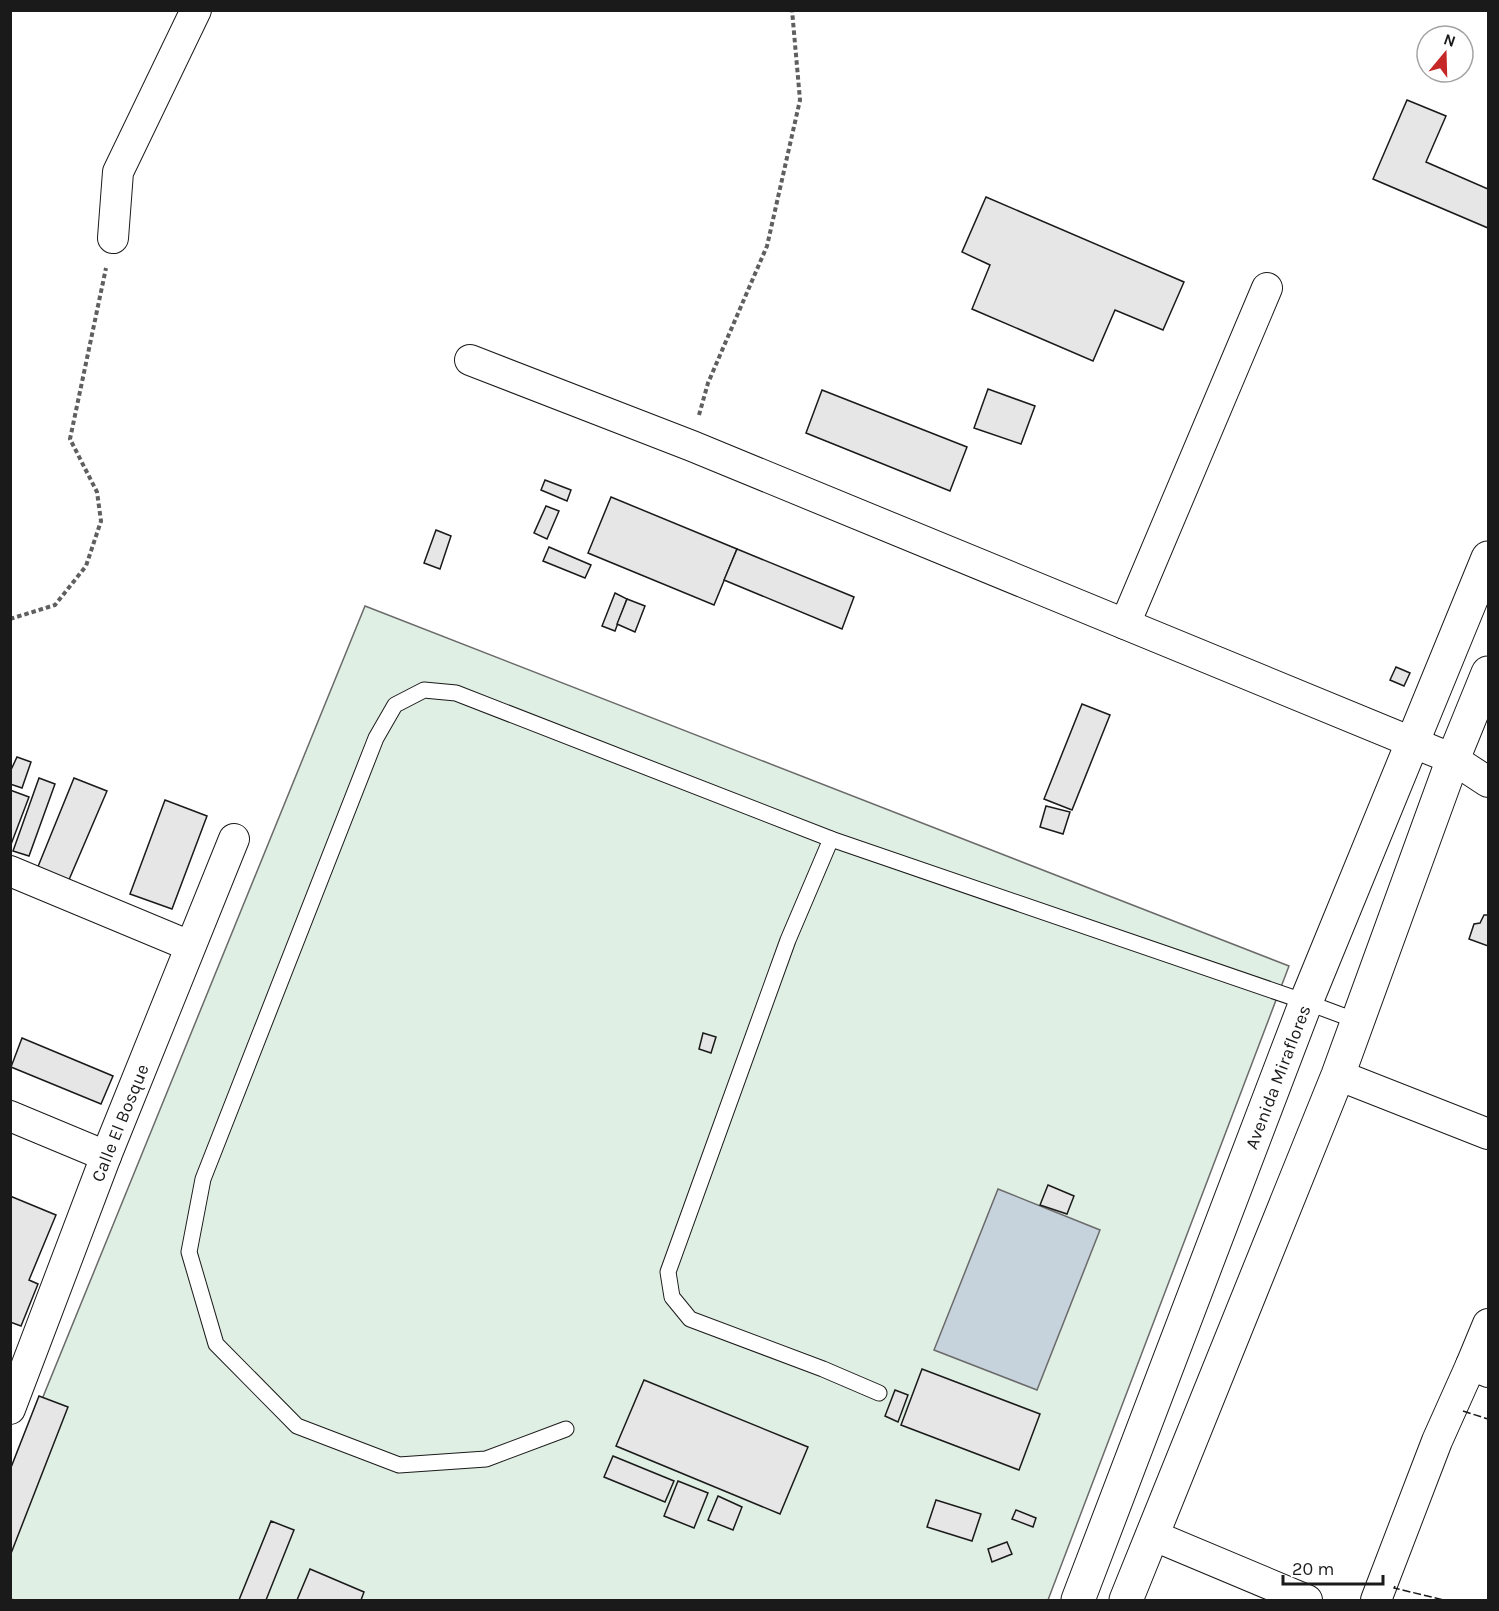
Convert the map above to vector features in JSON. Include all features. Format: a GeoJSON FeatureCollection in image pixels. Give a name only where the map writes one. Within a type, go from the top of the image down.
{"type":"FeatureCollection","features":[{"type":"Feature","properties":{"kind":"street"},"geometry":{"type":"LineString","coordinates":[[113,238],[118,172],[196,10]]}},
{"type":"Feature","properties":{"kind":"street"},"geometry":{"type":"LineString","coordinates":[[1125,624],[1267,288]]}},
{"type":"Feature","properties":{"kind":"street"},"geometry":{"type":"LineString","coordinates":[[470,360],[692,446],[1453,759],[1488,782]]}},
{"type":"Feature","properties":{"kind":"street","name":"Avenida Miraflores"},"geometry":{"type":"LineString","coordinates":[[1078,1600],[1306,1002],[1488,558]]}},
{"type":"Feature","properties":{"kind":"street"},"geometry":{"type":"LineString","coordinates":[[1126,1600],[1338,1075],[1453,759],[1488,673]]}},
{"type":"Feature","properties":{"kind":"street","name":"Calle El Bosque"},"geometry":{"type":"LineString","coordinates":[[10,1408],[17,1374],[234,839]]}},
{"type":"Feature","properties":{"kind":"street"},"geometry":{"type":"LineString","coordinates":[[10,872],[190,946]]}},
{"type":"Feature","properties":{"kind":"street"},"geometry":{"type":"LineString","coordinates":[[1338,1075],[1488,1134]]}},
{"type":"Feature","properties":{"kind":"street"},"geometry":{"type":"LineString","coordinates":[[10,1116],[106,1156]]}},
{"type":"Feature","properties":{"kind":"street"},"geometry":{"type":"LineString","coordinates":[[1376,1600],[1437,1441],[1480,1369],[1488,1324]]}},
{"type":"Feature","properties":{"kind":"street"},"geometry":{"type":"LineString","coordinates":[[1152,1535],[1307,1600]]}},
{"type":"Feature","properties":{"kind":"lane"},"geometry":{"type":"LineString","coordinates":[[566,1429],[486,1459],[399,1465],[297,1426],[216,1344],[189,1251],[203,1179],[376,738],[395,705],[424,690],[456,693],[831,839],[1357,1021]]}},
{"type":"Feature","properties":{"kind":"lane"},"geometry":{"type":"LineString","coordinates":[[831,839],[789,940],[668,1272],[672,1297],[690,1319],[823,1369],[879,1393]]}},
{"type":"Feature","properties":{"kind":"path"},"geometry":{"type":"LineString","coordinates":[[692,446],[708,383],[766,246],[800,100],[792,10]]}},
{"type":"Feature","properties":{"kind":"path"},"geometry":{"type":"LineString","coordinates":[[10,619],[55,605],[86,566],[101,521],[97,492],[70,439],[113,238]]}},
{"type":"Feature","properties":{"kind":"green space"},"geometry":{"type":"Polygon","coordinates":[[[365,606],[1289,966],[1048,1600],[10,1599],[10,1478],[365,606]]]}},
{"type":"Feature","properties":{"kind":"shaded area"},"geometry":{"type":"Polygon","coordinates":[[[998,1189],[1100,1230],[1037,1390],[934,1350],[998,1189]]]}},
{"type":"Feature","properties":{"kind":"building"},"geometry":{"type":"Polygon","coordinates":[[[1407,100],[1446,116],[1426,162],[1488,189],[1488,228],[1373,179],[1407,100]]]}},
{"type":"Feature","properties":{"kind":"building"},"geometry":{"type":"Polygon","coordinates":[[[986,197],[1184,282],[1163,330],[1115,310],[1093,361],[972,309],[990,265],[962,252],[986,197]]]}},
{"type":"Feature","properties":{"kind":"building"},"geometry":{"type":"Polygon","coordinates":[[[988,389],[1035,406],[1021,444],[974,428],[988,389]]]}},
{"type":"Feature","properties":{"kind":"building"},"geometry":{"type":"Polygon","coordinates":[[[822,390],[967,447],[950,491],[806,433],[822,390]]]}},
{"type":"Feature","properties":{"kind":"building"},"geometry":{"type":"Polygon","coordinates":[[[545,480],[571,490],[567,501],[541,490],[545,480]]]}},
{"type":"Feature","properties":{"kind":"building"},"geometry":{"type":"Polygon","coordinates":[[[611,497],[737,549],[714,605],[588,553],[611,497]]]}},
{"type":"Feature","properties":{"kind":"building"},"geometry":{"type":"Polygon","coordinates":[[[546,506],[559,511],[547,539],[534,533],[546,506]]]}},
{"type":"Feature","properties":{"kind":"building"},"geometry":{"type":"Polygon","coordinates":[[[436,530],[451,536],[440,569],[424,563],[436,530]]]}},
{"type":"Feature","properties":{"kind":"building"},"geometry":{"type":"Polygon","coordinates":[[[549,547],[591,565],[585,578],[543,561],[549,547]]]}},
{"type":"Feature","properties":{"kind":"building"},"geometry":{"type":"Polygon","coordinates":[[[737,549],[854,597],[842,629],[724,580],[737,549]]]}},
{"type":"Feature","properties":{"kind":"building"},"geometry":{"type":"Polygon","coordinates":[[[615,593],[627,599],[615,631],[602,626],[615,593]]]}},
{"type":"Feature","properties":{"kind":"building"},"geometry":{"type":"Polygon","coordinates":[[[627,599],[645,606],[635,632],[617,624],[627,599]]]}},
{"type":"Feature","properties":{"kind":"building"},"geometry":{"type":"Polygon","coordinates":[[[1396,667],[1410,673],[1404,686],[1390,680],[1396,667]]]}},
{"type":"Feature","properties":{"kind":"building"},"geometry":{"type":"Polygon","coordinates":[[[1082,704],[1110,715],[1072,810],[1044,799],[1082,704]]]}},
{"type":"Feature","properties":{"kind":"building"},"geometry":{"type":"Polygon","coordinates":[[[17,757],[31,762],[22,788],[10,784],[10,772],[17,757]]]}},
{"type":"Feature","properties":{"kind":"building"},"geometry":{"type":"Polygon","coordinates":[[[39,778],[55,784],[29,856],[13,851],[39,778]]]}},
{"type":"Feature","properties":{"kind":"building"},"geometry":{"type":"Polygon","coordinates":[[[74,778],[107,791],[68,882],[37,869],[74,778]]]}},
{"type":"Feature","properties":{"kind":"building"},"geometry":{"type":"Polygon","coordinates":[[[10,790],[29,797],[10,847],[10,790]]]}},
{"type":"Feature","properties":{"kind":"building"},"geometry":{"type":"Polygon","coordinates":[[[165,800],[207,816],[172,909],[130,894],[165,800]]]}},
{"type":"Feature","properties":{"kind":"building"},"geometry":{"type":"Polygon","coordinates":[[[1046,806],[1070,812],[1063,834],[1040,827],[1046,806]]]}},
{"type":"Feature","properties":{"kind":"building"},"geometry":{"type":"Polygon","coordinates":[[[1484,915],[1488,915],[1488,946],[1469,939],[1474,924],[1480,923],[1484,915]]]}},
{"type":"Feature","properties":{"kind":"building"},"geometry":{"type":"Polygon","coordinates":[[[703,1033],[716,1037],[711,1053],[699,1049],[703,1033]]]}},
{"type":"Feature","properties":{"kind":"building"},"geometry":{"type":"Polygon","coordinates":[[[22,1038],[113,1076],[101,1104],[11,1067],[22,1038]]]}},
{"type":"Feature","properties":{"kind":"building"},"geometry":{"type":"Polygon","coordinates":[[[1048,1185],[1074,1196],[1067,1214],[1040,1205],[1048,1185]]]}},
{"type":"Feature","properties":{"kind":"building"},"geometry":{"type":"Polygon","coordinates":[[[10,1196],[56,1215],[29,1280],[38,1284],[21,1326],[10,1322],[10,1196]]]}},
{"type":"Feature","properties":{"kind":"building"},"geometry":{"type":"Polygon","coordinates":[[[922,1369],[1040,1414],[1019,1470],[901,1425],[922,1369]]]}},
{"type":"Feature","properties":{"kind":"building"},"geometry":{"type":"Polygon","coordinates":[[[644,1380],[808,1447],[780,1514],[616,1446],[644,1380]]]}},
{"type":"Feature","properties":{"kind":"building"},"geometry":{"type":"Polygon","coordinates":[[[895,1390],[908,1395],[898,1422],[885,1416],[895,1390]]]}},
{"type":"Feature","properties":{"kind":"building"},"geometry":{"type":"Polygon","coordinates":[[[39,1396],[68,1407],[10,1556],[10,1470],[39,1396]]]}},
{"type":"Feature","properties":{"kind":"building"},"geometry":{"type":"Polygon","coordinates":[[[613,1456],[674,1481],[665,1502],[604,1477],[613,1456]]]}},
{"type":"Feature","properties":{"kind":"building"},"geometry":{"type":"Polygon","coordinates":[[[678,1481],[708,1493],[694,1528],[664,1516],[678,1481]]]}},
{"type":"Feature","properties":{"kind":"building"},"geometry":{"type":"Polygon","coordinates":[[[718,1496],[742,1507],[733,1530],[708,1520],[718,1496]]]}},
{"type":"Feature","properties":{"kind":"building"},"geometry":{"type":"Polygon","coordinates":[[[936,1500],[981,1514],[972,1541],[927,1527],[936,1500]]]}},
{"type":"Feature","properties":{"kind":"building"},"geometry":{"type":"Polygon","coordinates":[[[1016,1510],[1036,1518],[1033,1527],[1012,1519],[1016,1510]]]}},
{"type":"Feature","properties":{"kind":"building"},"geometry":{"type":"Polygon","coordinates":[[[271,1521],[294,1530],[266,1600],[239,1600],[271,1521]]]}},
{"type":"Feature","properties":{"kind":"building"},"geometry":{"type":"Polygon","coordinates":[[[1007,1542],[1012,1554],[992,1562],[988,1549],[1007,1542]]]}},
{"type":"Feature","properties":{"kind":"building"},"geometry":{"type":"Polygon","coordinates":[[[310,1569],[364,1592],[361,1600],[297,1600],[310,1569]]]}},
{"type":"Feature","properties":{"kind":"fence"},"geometry":{"type":"LineString","coordinates":[[1463,1411],[1488,1419]]}},
{"type":"Feature","properties":{"kind":"fence"},"geometry":{"type":"LineString","coordinates":[[1395,1586],[1394,1588],[1444,1600]]}}]}
